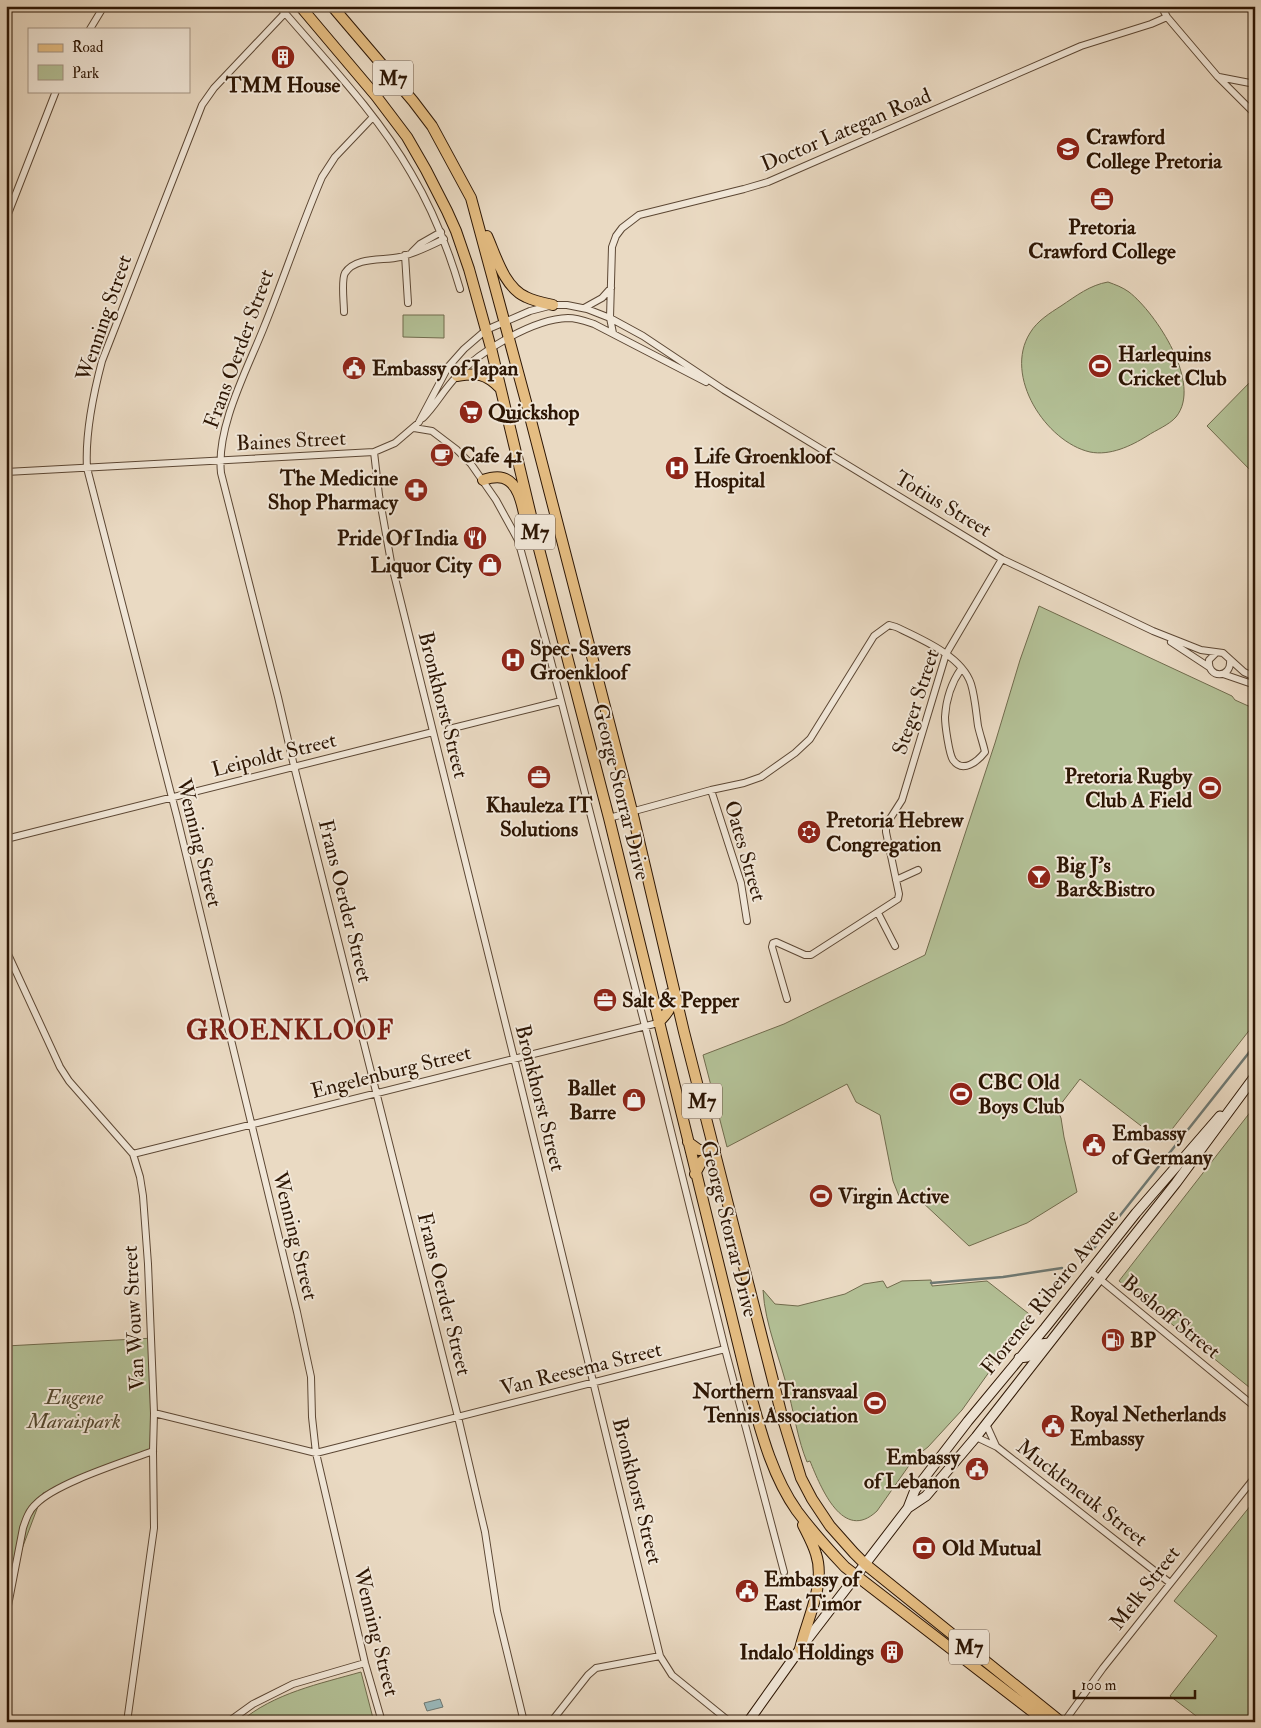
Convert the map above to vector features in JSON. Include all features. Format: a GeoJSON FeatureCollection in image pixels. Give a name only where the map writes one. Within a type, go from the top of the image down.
{"type":"FeatureCollection","features":[{"type":"Feature","properties":{"kind":"main road","name":"George Storrar Drive"},"geometry":{"type":"LineString","coordinates":[[300,6],[393,117],[424,165],[456,230],[491,348],[538,545],[609,818],[695,1174],[761,1433],[774,1468],[796,1510],[823,1544],[856,1576]]}},
{"type":"Feature","properties":{"kind":"main road","name":"George Storrar Drive"},"geometry":{"type":"LineString","coordinates":[[332,6],[413,100],[432,126],[471,198],[632,811],[684,1032],[782,1416],[801,1478],[812,1499],[830,1526],[865,1564]]}},
{"type":"Feature","properties":{"kind":"main road"},"geometry":{"type":"LineString","coordinates":[[471,198],[508,281],[526,297],[552,305]]}},
{"type":"Feature","properties":{"kind":"main road"},"geometry":{"type":"LineString","coordinates":[[457,376],[470,374],[487,377],[500,389]]}},
{"type":"Feature","properties":{"kind":"main road"},"geometry":{"type":"LineString","coordinates":[[483,480],[502,477],[512,484],[518,493],[528,531],[538,545]]}},
{"type":"Feature","properties":{"kind":"main road"},"geometry":{"type":"LineString","coordinates":[[658,1023],[672,1005],[657,947],[657,937],[660,928]]}},
{"type":"Feature","properties":{"kind":"main road"},"geometry":{"type":"LineString","coordinates":[[658,1023],[668,1022],[674,1024],[684,1032]]}},
{"type":"Feature","properties":{"kind":"main road","name":"Florence Ribeiro Avenue"},"geometry":{"type":"LineString","coordinates":[[748,1722],[800,1648],[908,1508],[915,1490],[1136,1213],[1231,1106],[1255,1076]]}},
{"type":"Feature","properties":{"kind":"main road","name":"Florence Ribeiro Avenue"},"geometry":{"type":"LineString","coordinates":[[908,1508],[926,1496],[976,1437],[1182,1176],[1230,1112],[1231,1106]]}},
{"type":"Feature","properties":{"kind":"main road"},"geometry":{"type":"LineString","coordinates":[[688,1142],[699,1150],[715,1150]]}},
{"type":"Feature","properties":{"kind":"main road"},"geometry":{"type":"LineString","coordinates":[[695,1174],[702,1161],[715,1150]]}},
{"type":"Feature","properties":{"kind":"main road"},"geometry":{"type":"LineString","coordinates":[[1019,1358],[1027,1357],[1041,1344],[1049,1343]]}},
{"type":"Feature","properties":{"kind":"main road"},"geometry":{"type":"LineString","coordinates":[[796,1510],[816,1553],[819,1569],[818,1587],[800,1648]]}},
{"type":"Feature","properties":{"kind":"main road","name":"M7"},"geometry":{"type":"LineString","coordinates":[[865,1564],[1062,1722]]}},
{"type":"Feature","properties":{"kind":"main road","name":"M7"},"geometry":{"type":"LineString","coordinates":[[856,1576],[1046,1722]]}},
{"type":"Feature","properties":{"kind":"street"},"geometry":{"type":"LineString","coordinates":[[91,28],[104,6]]}},
{"type":"Feature","properties":{"kind":"street"},"geometry":{"type":"LineString","coordinates":[[279,6],[373,117],[411,172],[444,239],[460,289]]}},
{"type":"Feature","properties":{"kind":"street"},"geometry":{"type":"LineString","coordinates":[[1161,6],[1167,18],[1218,77],[1255,114]]}},
{"type":"Feature","properties":{"kind":"street","name":"Wenning Street"},"geometry":{"type":"LineString","coordinates":[[285,13],[214,88],[202,104],[102,361],[91,415],[87,468],[130,630],[310,1370],[316,1453],[365,1663],[382,1722]]}},
{"type":"Feature","properties":{"kind":"street","name":"Doctor Lategan Road"},"geometry":{"type":"LineString","coordinates":[[613,333],[610,318],[610,288],[614,240],[626,225],[639,215],[744,190],[768,182],[1081,46],[1167,18]]}},
{"type":"Feature","properties":{"kind":"street"},"geometry":{"type":"LineString","coordinates":[[1218,77],[1255,84]]}},
{"type":"Feature","properties":{"kind":"street"},"geometry":{"type":"LineString","coordinates":[[6,219],[56,92]]}},
{"type":"Feature","properties":{"kind":"street"},"geometry":{"type":"LineString","coordinates":[[1255,108],[1255,114]]}},
{"type":"Feature","properties":{"kind":"street","name":"Frans Oerder Street"},"geometry":{"type":"LineString","coordinates":[[373,117],[335,157],[322,177],[265,327],[241,382],[221,445],[221,473],[458,1417],[485,1532],[497,1610],[524,1722]]}},
{"type":"Feature","properties":{"kind":"street"},"geometry":{"type":"LineString","coordinates":[[408,303],[409,254],[420,244],[440,232]]}},
{"type":"Feature","properties":{"kind":"street"},"geometry":{"type":"LineString","coordinates":[[344,312],[343,277],[346,272],[366,261],[409,254],[444,239]]}},
{"type":"Feature","properties":{"kind":"street"},"geometry":{"type":"LineString","coordinates":[[584,308],[602,298],[610,288]]}},
{"type":"Feature","properties":{"kind":"street","name":"Totius Street"},"geometry":{"type":"LineString","coordinates":[[486,330],[530,311],[552,305],[584,308],[610,318],[665,349],[724,390],[1002,559],[1153,631],[1193,647],[1216,653],[1223,652],[1244,672],[1255,677]]}},
{"type":"Feature","properties":{"kind":"street"},"geometry":{"type":"LineString","coordinates":[[594,324],[610,318]]}},
{"type":"Feature","properties":{"kind":"street","name":"Totius Street"},"geometry":{"type":"LineString","coordinates":[[491,348],[509,337],[541,324],[562,319],[575,319],[594,324],[613,333],[679,369],[724,390]]}},
{"type":"Feature","properties":{"kind":"street","name":"Baines Street"},"geometry":{"type":"LineString","coordinates":[[416,425],[448,367],[464,349],[486,330]]}},
{"type":"Feature","properties":{"kind":"street","name":"Baines Street"},"geometry":{"type":"LineString","coordinates":[[6,472],[374,452],[395,442],[416,425],[434,407],[457,376],[491,348]]}},
{"type":"Feature","properties":{"kind":"street","name":"George Storrar Drive"},"geometry":{"type":"LineString","coordinates":[[416,425],[434,432],[471,464],[496,500],[518,540],[645,1026],[725,1349],[784,1572]]}},
{"type":"Feature","properties":{"kind":"street","name":"Bronkhorst Street"},"geometry":{"type":"LineString","coordinates":[[374,452],[391,562],[660,1656],[672,1675],[730,1722]]}},
{"type":"Feature","properties":{"kind":"street","name":"Steger Street"},"geometry":{"type":"LineString","coordinates":[[878,913],[898,899],[899,894],[886,824],[900,805],[946,654],[1002,559]]}},
{"type":"Feature","properties":{"kind":"street"},"geometry":{"type":"LineString","coordinates":[[609,818],[761,777],[802,748],[810,739],[874,636],[889,625],[946,654],[955,661],[961,669],[971,684],[979,733],[985,752],[977,762],[970,766],[954,761],[951,754],[945,718],[954,679],[961,669]]}},
{"type":"Feature","properties":{"kind":"street","name":"Totius Street"},"geometry":{"type":"LineString","coordinates":[[1153,631],[1209,667]]}},
{"type":"Feature","properties":{"kind":"street"},"geometry":{"type":"LineString","coordinates":[[1216,653],[1210,657],[1209,667],[1213,672],[1255,685]]}},
{"type":"Feature","properties":{"kind":"street"},"geometry":{"type":"LineString","coordinates":[[1223,674],[1229,670],[1230,660]]}},
{"type":"Feature","properties":{"kind":"street"},"geometry":{"type":"LineString","coordinates":[[449,729],[561,701]]}},
{"type":"Feature","properties":{"kind":"street","name":"Leipoldt Street"},"geometry":{"type":"LineString","coordinates":[[6,839],[433,732]]}},
{"type":"Feature","properties":{"kind":"street","name":"Oates Street"},"geometry":{"type":"LineString","coordinates":[[710,790],[741,883],[747,921]]}},
{"type":"Feature","properties":{"kind":"street"},"geometry":{"type":"LineString","coordinates":[[896,880],[918,870]]}},
{"type":"Feature","properties":{"kind":"street"},"geometry":{"type":"LineString","coordinates":[[787,999],[772,947],[773,943],[776,942],[805,955],[811,955],[878,913],[895,946]]}},
{"type":"Feature","properties":{"kind":"street","name":"Van Wouw Street"},"geometry":{"type":"LineString","coordinates":[[6,950],[60,1067],[81,1096],[133,1154],[143,1196],[148,1264],[154,1413],[154,1535],[127,1722]]}},
{"type":"Feature","properties":{"kind":"street","name":"Engelenburg Street"},"geometry":{"type":"LineString","coordinates":[[133,1154],[658,1023]]}},
{"type":"Feature","properties":{"kind":"street","name":"Boshoff Street"},"geometry":{"type":"LineString","coordinates":[[1090,1271],[1255,1406]]}},
{"type":"Feature","properties":{"kind":"street","name":"Van Reesema Street"},"geometry":{"type":"LineString","coordinates":[[154,1413],[316,1453],[725,1349]]}},
{"type":"Feature","properties":{"kind":"street","name":"Muckleneuk Street"},"geometry":{"type":"LineString","coordinates":[[986,1424],[988,1432],[997,1447]]}},
{"type":"Feature","properties":{"kind":"street","name":"Muckleneuk Street"},"geometry":{"type":"LineString","coordinates":[[976,1437],[997,1447],[1170,1583]]}},
{"type":"Feature","properties":{"kind":"street"},"geometry":{"type":"LineString","coordinates":[[6,1616],[23,1528],[28,1515],[36,1504],[55,1490],[153,1451]]}},
{"type":"Feature","properties":{"kind":"street","name":"Melk Street"},"geometry":{"type":"LineString","coordinates":[[1062,1722],[1255,1477]]}},
{"type":"Feature","properties":{"kind":"street"},"geometry":{"type":"LineString","coordinates":[[552,1722],[588,1675],[596,1668],[660,1656]]}},
{"type":"Feature","properties":{"kind":"street"},"geometry":{"type":"LineString","coordinates":[[228,1722],[253,1704],[293,1684],[365,1663]]}},
{"type":"Feature","properties":{"kind":"green space","name":"Harlequins Cricket Club"},"geometry":{"type":"Polygon","coordinates":[[[1108,282],[1129,292],[1152,316],[1173,350],[1184,386],[1183,403],[1176,417],[1170,422],[1127,447],[1098,453],[1074,446],[1058,435],[1033,405],[1026,387],[1022,368],[1023,350],[1030,333],[1048,314],[1083,291],[1108,282]]]}},
{"type":"Feature","properties":{"kind":"green space"},"geometry":{"type":"Polygon","coordinates":[[[403,315],[444,315],[444,338],[403,337],[403,315]]]}},
{"type":"Feature","properties":{"kind":"green space"},"geometry":{"type":"Polygon","coordinates":[[[1255,377],[1255,475],[1207,426],[1255,377]]]}},
{"type":"Feature","properties":{"kind":"green space"},"geometry":{"type":"Polygon","coordinates":[[[1039,606],[1232,696],[1235,700],[1255,709],[1255,1023],[1162,1142],[1080,1079],[1057,1109],[1061,1118],[1077,1192],[1027,1223],[969,1246],[920,1200],[901,1201],[893,1181],[880,1115],[856,1102],[847,1084],[727,1147],[703,1055],[784,1024],[925,955],[1039,606]]]}},
{"type":"Feature","properties":{"kind":"green space"},"geometry":{"type":"Polygon","coordinates":[[[1255,1106],[1255,1392],[1119,1281],[1255,1106]]]}},
{"type":"Feature","properties":{"kind":"green space","name":"Northern Transvaal Tennis Association"},"geometry":{"type":"Polygon","coordinates":[[[931,1280],[932,1286],[987,1281],[1033,1317],[1001,1356],[998,1355],[991,1364],[992,1368],[962,1410],[928,1447],[915,1457],[877,1511],[865,1519],[854,1520],[844,1516],[835,1508],[820,1485],[810,1461],[807,1462],[770,1330],[763,1290],[775,1304],[798,1306],[845,1294],[864,1284],[883,1281],[887,1288],[902,1281],[931,1280]]]}},
{"type":"Feature","properties":{"kind":"green space","name":"Eugene Maraispark"},"geometry":{"type":"Polygon","coordinates":[[[154,1338],[154,1450],[43,1493],[11,1578],[6,1599],[6,1346],[154,1338]]]}},
{"type":"Feature","properties":{"kind":"green space"},"geometry":{"type":"Polygon","coordinates":[[[1255,1500],[1255,1722],[1204,1722],[1170,1696],[1217,1636],[1174,1601],[1255,1500]]]}},
{"type":"Feature","properties":{"kind":"green space"},"geometry":{"type":"Polygon","coordinates":[[[361,1672],[374,1722],[240,1722],[253,1712],[282,1697],[313,1685],[361,1672]]]}},
{"type":"Feature","properties":{"kind":"water"},"geometry":{"type":"Polygon","coordinates":[[[440,1699],[443,1707],[427,1711],[424,1703],[440,1699]]]}},
{"type":"Feature","properties":{"kind":"waterway"},"geometry":{"type":"LineString","coordinates":[[1086,1255],[1095,1247],[1255,1045]]}},
{"type":"Feature","properties":{"kind":"waterway"},"geometry":{"type":"LineString","coordinates":[[931,1283],[1003,1277],[1062,1268]]}},
{"type":"Feature","properties":{"kind":"place","name":"TMM House"},"geometry":{"type":"Point","coordinates":[283,57]}},
{"type":"Feature","properties":{"kind":"place","name":"Crawford College Pretoria"},"geometry":{"type":"Point","coordinates":[1068,149]}},
{"type":"Feature","properties":{"kind":"place","name":"Pretoria Crawford College"},"geometry":{"type":"Point","coordinates":[1102,199]}},
{"type":"Feature","properties":{"kind":"place","name":"Harlequins Cricket Club"},"geometry":{"type":"Point","coordinates":[1100,366]}},
{"type":"Feature","properties":{"kind":"place","name":"Embassy of Japan"},"geometry":{"type":"Point","coordinates":[354,368]}},
{"type":"Feature","properties":{"kind":"place","name":"Quickshop"},"geometry":{"type":"Point","coordinates":[471,412]}},
{"type":"Feature","properties":{"kind":"place","name":"Cafe 41"},"geometry":{"type":"Point","coordinates":[442,455]}},
{"type":"Feature","properties":{"kind":"place","name":"Life Groenkloof Hospital"},"geometry":{"type":"Point","coordinates":[677,468]}},
{"type":"Feature","properties":{"kind":"place","name":"The Medicine Shop Pharmacy"},"geometry":{"type":"Point","coordinates":[416,490]}},
{"type":"Feature","properties":{"kind":"place","name":"Pride Of India"},"geometry":{"type":"Point","coordinates":[475,538]}},
{"type":"Feature","properties":{"kind":"place","name":"Liquor City"},"geometry":{"type":"Point","coordinates":[490,565]}},
{"type":"Feature","properties":{"kind":"place","name":"Spec-Savers Groenkloof"},"geometry":{"type":"Point","coordinates":[513,660]}},
{"type":"Feature","properties":{"kind":"place","name":"Khauleza IT Solutions"},"geometry":{"type":"Point","coordinates":[539,777]}},
{"type":"Feature","properties":{"kind":"place","name":"Pretoria Rugby Club A Field"},"geometry":{"type":"Point","coordinates":[1210,788]}},
{"type":"Feature","properties":{"kind":"place","name":"Pretoria Hebrew Congregation"},"geometry":{"type":"Point","coordinates":[809,832]}},
{"type":"Feature","properties":{"kind":"place","name":"Big J's Bar&Bistro"},"geometry":{"type":"Point","coordinates":[1039,877]}},
{"type":"Feature","properties":{"kind":"place","name":"Salt & Pepper"},"geometry":{"type":"Point","coordinates":[605,1000]}},
{"type":"Feature","properties":{"kind":"place","name":"CBC Old Boys Club"},"geometry":{"type":"Point","coordinates":[961,1094]}},
{"type":"Feature","properties":{"kind":"place","name":"Ballet Barre"},"geometry":{"type":"Point","coordinates":[634,1100]}},
{"type":"Feature","properties":{"kind":"place","name":"Embassy of Germany"},"geometry":{"type":"Point","coordinates":[1094,1145]}},
{"type":"Feature","properties":{"kind":"place","name":"Virgin Active"},"geometry":{"type":"Point","coordinates":[821,1196]}},
{"type":"Feature","properties":{"kind":"place","name":"BP"},"geometry":{"type":"Point","coordinates":[1113,1340]}},
{"type":"Feature","properties":{"kind":"place","name":"Northern Transvaal Tennis Association"},"geometry":{"type":"Point","coordinates":[875,1403]}},
{"type":"Feature","properties":{"kind":"place","name":"Royal Netherlands Embassy"},"geometry":{"type":"Point","coordinates":[1053,1426]}},
{"type":"Feature","properties":{"kind":"place","name":"Embassy of Lebanon"},"geometry":{"type":"Point","coordinates":[977,1469]}},
{"type":"Feature","properties":{"kind":"place","name":"Old Mutual"},"geometry":{"type":"Point","coordinates":[924,1548]}},
{"type":"Feature","properties":{"kind":"place","name":"Embassy of East Timor"},"geometry":{"type":"Point","coordinates":[747,1591]}},
{"type":"Feature","properties":{"kind":"place","name":"Indalo Holdings"},"geometry":{"type":"Point","coordinates":[892,1652]}},
{"type":"Feature","properties":{"kind":"district","name":"GROENKLOOF"},"geometry":{"type":"Point","coordinates":[290,1031]}}]}
